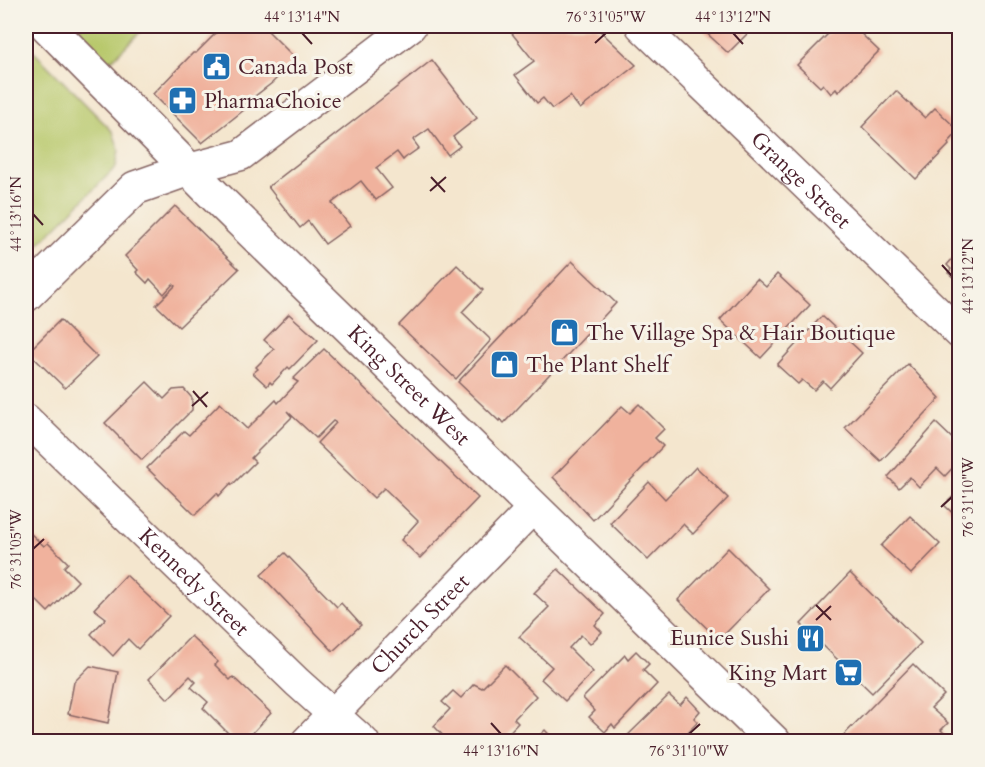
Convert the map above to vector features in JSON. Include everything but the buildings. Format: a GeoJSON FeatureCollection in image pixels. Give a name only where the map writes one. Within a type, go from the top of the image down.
{"type":"FeatureCollection","features":[{"type":"Feature","properties":{"kind":"main road","name":"King Street West"},"geometry":{"type":"LineString","coordinates":[[47,26],[189,169],[774,741]]}},
{"type":"Feature","properties":{"kind":"main road"},"geometry":{"type":"LineString","coordinates":[[26,295],[135,188],[189,169]]}},
{"type":"Feature","properties":{"kind":"street"},"geometry":{"type":"LineString","coordinates":[[189,169],[240,155],[411,26]]}},
{"type":"Feature","properties":{"kind":"street","name":"Grange Street"},"geometry":{"type":"LineString","coordinates":[[640,26],[960,334]]}},
{"type":"Feature","properties":{"kind":"street","name":"Kennedy Street"},"geometry":{"type":"LineString","coordinates":[[26,419],[297,682],[364,741]]}},
{"type":"Feature","properties":{"kind":"street","name":"Church Street"},"geometry":{"type":"LineString","coordinates":[[306,741],[534,507]]}},
{"type":"Feature","properties":{"kind":"green space"},"geometry":{"type":"Polygon","coordinates":[[[74,26],[146,26],[109,63],[74,26]]]}},
{"type":"Feature","properties":{"kind":"green space"},"geometry":{"type":"Polygon","coordinates":[[[26,44],[113,132],[119,150],[116,167],[26,257],[26,44]]]}},
{"type":"Feature","properties":{"kind":"place","name":"Canada Post"},"geometry":{"type":"Point","coordinates":[217,67]}},
{"type":"Feature","properties":{"kind":"place","name":"PharmaChoice"},"geometry":{"type":"Point","coordinates":[183,101]}},
{"type":"Feature","properties":{"kind":"place","name":"The Village Spa & Hair Boutique"},"geometry":{"type":"Point","coordinates":[565,333]}},
{"type":"Feature","properties":{"kind":"place","name":"The Plant Shelf"},"geometry":{"type":"Point","coordinates":[505,365]}},
{"type":"Feature","properties":{"kind":"place","name":"Eunice Sushi"},"geometry":{"type":"Point","coordinates":[810,638]}},
{"type":"Feature","properties":{"kind":"place","name":"King Mart"},"geometry":{"type":"Point","coordinates":[848,673]}}]}
